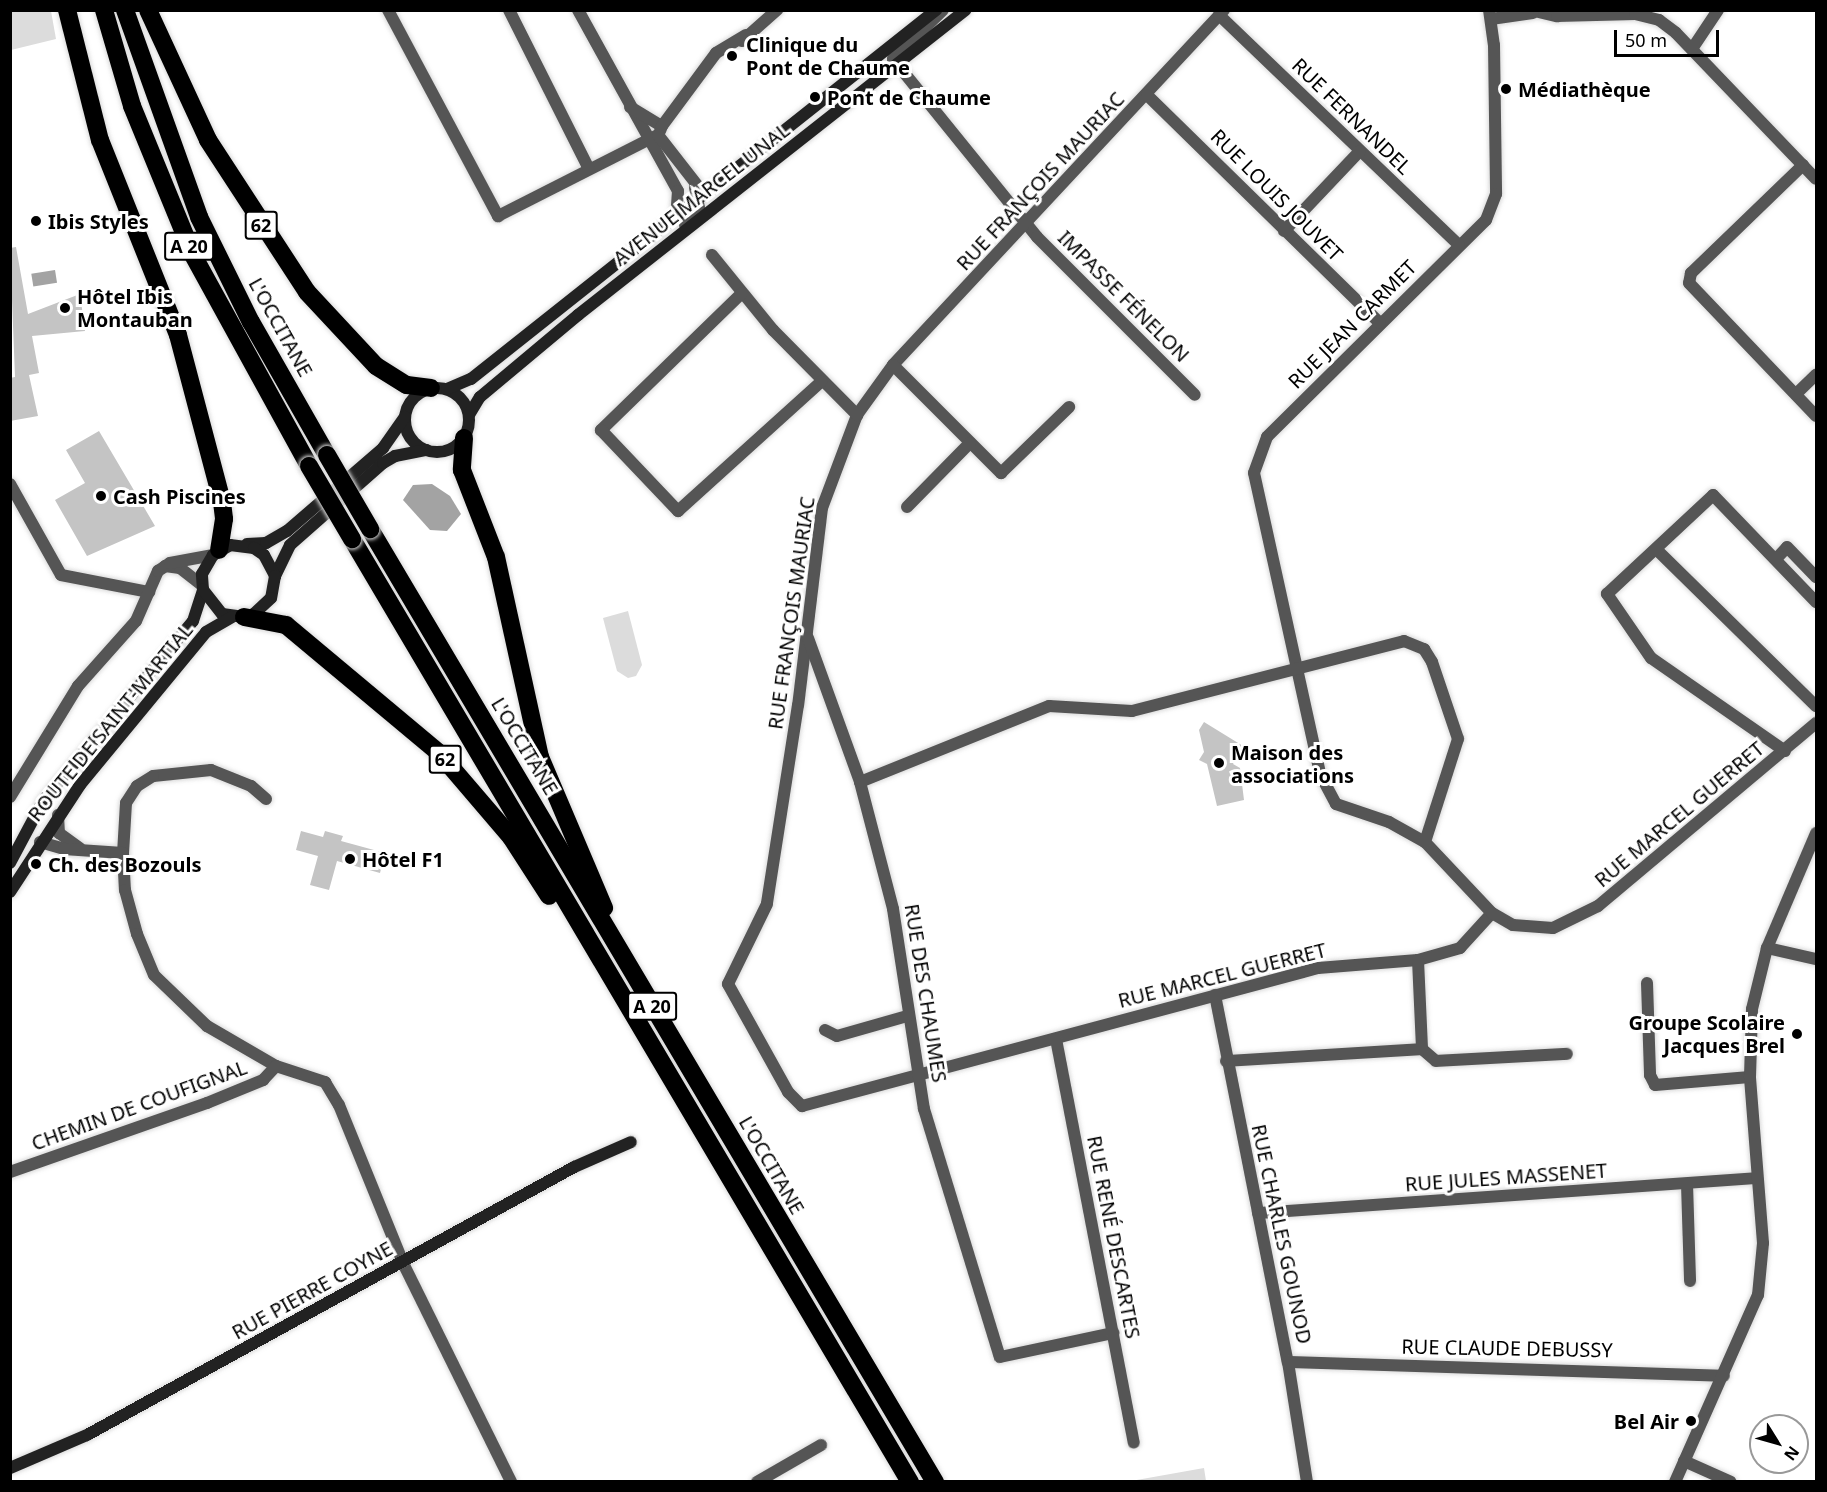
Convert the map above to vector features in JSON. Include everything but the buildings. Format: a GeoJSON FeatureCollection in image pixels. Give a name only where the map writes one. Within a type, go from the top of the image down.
{"type":"FeatureCollection","features":[{"type":"Feature","properties":{"kind":"highway"},"geometry":{"type":"LineString","coordinates":[[67,10],[100,140],[178,335],[222,502],[224,519],[216,553]]}},
{"type":"Feature","properties":{"kind":"highway","name":"A 20"},"geometry":{"type":"LineString","coordinates":[[104,10],[132,106],[193,255],[309,466],[910,1482]]}},
{"type":"Feature","properties":{"kind":"highway","name":"L'OCCITANE"},"geometry":{"type":"LineString","coordinates":[[125,10],[139,60],[199,217],[251,322],[370,529],[935,1482]]}},
{"type":"Feature","properties":{"kind":"highway","name":"62"},"geometry":{"type":"LineString","coordinates":[[148,10],[208,140],[307,292],[376,366],[407,385],[439,388]]}},
{"type":"Feature","properties":{"kind":"highway"},"geometry":{"type":"LineString","coordinates":[[464,438],[462,470],[496,557],[540,757],[561,816],[598,890],[616,944]]}},
{"type":"Feature","properties":{"kind":"highway","name":"62"},"geometry":{"type":"LineString","coordinates":[[238,617],[286,626],[439,753],[512,837],[552,900],[598,958]]}},
{"type":"Feature","properties":{"kind":"main road","name":"AVENUE MARCEL UNAL"},"geometry":{"type":"LineString","coordinates":[[439,388],[471,379],[676,216],[700,193],[936,10]]}},
{"type":"Feature","properties":{"kind":"main road","name":"AVENUE MARCEL UNAL"},"geometry":{"type":"LineString","coordinates":[[469,415],[480,397],[578,315],[965,10]]}},
{"type":"Feature","properties":{"kind":"main road"},"geometry":{"type":"LineString","coordinates":[[439,388],[462,399],[469,415],[464,438],[447,451],[426,450],[401,453],[383,463],[290,545],[275,576],[271,598],[254,614],[238,617],[213,608],[202,588],[216,553],[243,544],[266,543],[287,531],[383,448],[405,417],[413,398],[439,388]]}},
{"type":"Feature","properties":{"kind":"main road"},"geometry":{"type":"LineString","coordinates":[[405,417],[410,436],[426,450]]}},
{"type":"Feature","properties":{"kind":"main road"},"geometry":{"type":"LineString","coordinates":[[243,544],[264,555],[275,576]]}},
{"type":"Feature","properties":{"kind":"main road","name":"ROUTE DE SAINT-MARTIAL"},"geometry":{"type":"LineString","coordinates":[[10,863],[44,801],[87,746],[193,621],[202,588]]}},
{"type":"Feature","properties":{"kind":"main road","name":"ROUTE DE SAINT-MARTIAL"},"geometry":{"type":"LineString","coordinates":[[10,892],[58,814],[206,632],[238,617]]}},
{"type":"Feature","properties":{"kind":"main road"},"geometry":{"type":"LineString","coordinates":[[40,842],[38,824],[87,746]]}},
{"type":"Feature","properties":{"kind":"main road","name":"RUE PIERRE COYNE"},"geometry":{"type":"LineString","coordinates":[[10,1468],[87,1435],[403,1263],[573,1167],[631,1142]]}},
{"type":"Feature","properties":{"kind":"street"},"geometry":{"type":"LineString","coordinates":[[388,10],[498,216],[656,134],[715,59],[777,10]]}},
{"type":"Feature","properties":{"kind":"street"},"geometry":{"type":"LineString","coordinates":[[508,10],[589,169]]}},
{"type":"Feature","properties":{"kind":"street"},"geometry":{"type":"LineString","coordinates":[[578,10],[629,106],[656,134],[700,193],[695,217],[578,315]]}},
{"type":"Feature","properties":{"kind":"street"},"geometry":{"type":"LineString","coordinates":[[896,65],[894,55],[943,10]]}},
{"type":"Feature","properties":{"kind":"street"},"geometry":{"type":"LineString","coordinates":[[1692,48],[1718,10]]}},
{"type":"Feature","properties":{"kind":"street"},"geometry":{"type":"LineString","coordinates":[[1490,15],[1532,11],[1557,16],[1635,14],[1659,20],[1692,48],[1816,179]]}},
{"type":"Feature","properties":{"kind":"street","name":"RUE FRANÇOIS MAURIAC"},"geometry":{"type":"LineString","coordinates":[[920,1077],[802,1106],[788,1092],[728,984],[767,904],[808,636],[822,508],[857,415],[893,365],[1221,13]]}},
{"type":"Feature","properties":{"kind":"street","name":"RUE FERNANDEL"},"geometry":{"type":"LineString","coordinates":[[1221,13],[1459,245]]}},
{"type":"Feature","properties":{"kind":"street","name":"RUE JEAN CARMET"},"geometry":{"type":"LineString","coordinates":[[1425,842],[1389,822],[1336,804],[1320,774],[1254,473],[1267,437],[1486,220],[1496,194],[1490,15]]}},
{"type":"Feature","properties":{"kind":"street","name":"IMPASSE FÉNELON"},"geometry":{"type":"LineString","coordinates":[[896,65],[1026,223],[1195,395]]}},
{"type":"Feature","properties":{"kind":"street","name":"RUE LOUIS JOUVET"},"geometry":{"type":"LineString","coordinates":[[1147,95],[1380,323]]}},
{"type":"Feature","properties":{"kind":"street"},"geometry":{"type":"LineString","coordinates":[[646,122],[656,134],[678,191],[676,216]]}},
{"type":"Feature","properties":{"kind":"street"},"geometry":{"type":"LineString","coordinates":[[1284,231],[1360,151]]}},
{"type":"Feature","properties":{"kind":"street"},"geometry":{"type":"LineString","coordinates":[[1803,165],[1691,273],[1689,283],[1816,416]]}},
{"type":"Feature","properties":{"kind":"street"},"geometry":{"type":"LineString","coordinates":[[712,255],[742,293],[821,382],[857,415]]}},
{"type":"Feature","properties":{"kind":"street"},"geometry":{"type":"LineString","coordinates":[[742,293],[601,430],[678,511],[821,382]]}},
{"type":"Feature","properties":{"kind":"street"},"geometry":{"type":"LineString","coordinates":[[893,365],[1001,472],[1069,407]]}},
{"type":"Feature","properties":{"kind":"street"},"geometry":{"type":"LineString","coordinates":[[1796,394],[1816,375]]}},
{"type":"Feature","properties":{"kind":"street"},"geometry":{"type":"LineString","coordinates":[[907,507],[970,443]]}},
{"type":"Feature","properties":{"kind":"street"},"geometry":{"type":"LineString","coordinates":[[10,484],[61,575],[149,592]]}},
{"type":"Feature","properties":{"kind":"street"},"geometry":{"type":"LineString","coordinates":[[1785,751],[1652,658],[1607,594],[1657,550],[1713,495],[1816,602]]}},
{"type":"Feature","properties":{"kind":"street"},"geometry":{"type":"LineString","coordinates":[[1776,559],[1787,548],[1816,577]]}},
{"type":"Feature","properties":{"kind":"street"},"geometry":{"type":"LineString","coordinates":[[1657,550],[1816,706]]}},
{"type":"Feature","properties":{"kind":"street"},"geometry":{"type":"LineString","coordinates":[[10,797],[78,686],[136,621],[149,592],[151,580],[164,566],[216,553]]}},
{"type":"Feature","properties":{"kind":"street"},"geometry":{"type":"LineString","coordinates":[[164,566],[180,568],[202,588]]}},
{"type":"Feature","properties":{"kind":"street","name":"RUE DES CHAUMES"},"geometry":{"type":"LineString","coordinates":[[808,636],[860,782],[893,909],[907,1016],[920,1077],[924,1109],[1000,1357],[1113,1333]]}},
{"type":"Feature","properties":{"kind":"street"},"geometry":{"type":"LineString","coordinates":[[860,782],[1049,706],[1132,711],[1411,642],[1424,649],[1432,662],[1458,739],[1425,842],[1492,913]]}},
{"type":"Feature","properties":{"kind":"street","name":"RUE MARCEL GUERRET"},"geometry":{"type":"LineString","coordinates":[[920,1077],[1318,968],[1418,960],[1460,948],[1492,913],[1513,925],[1553,928],[1590,911],[1815,727]]}},
{"type":"Feature","properties":{"kind":"street"},"geometry":{"type":"LineString","coordinates":[[266,799],[251,786],[211,770],[153,776],[136,786],[126,803],[123,853],[125,890],[154,975],[207,1026],[276,1066],[325,1082],[339,1105],[403,1263],[511,1482]]}},
{"type":"Feature","properties":{"kind":"street"},"geometry":{"type":"LineString","coordinates":[[58,814],[59,833],[80,848]]}},
{"type":"Feature","properties":{"kind":"street"},"geometry":{"type":"LineString","coordinates":[[1675,1482],[1758,1295],[1762,1243],[1750,1077],[1752,1009],[1767,948],[1816,833]]}},
{"type":"Feature","properties":{"kind":"street"},"geometry":{"type":"LineString","coordinates":[[40,842],[64,849],[80,848],[123,853]]}},
{"type":"Feature","properties":{"kind":"street"},"geometry":{"type":"LineString","coordinates":[[1767,948],[1816,959]]}},
{"type":"Feature","properties":{"kind":"street"},"geometry":{"type":"LineString","coordinates":[[1418,960],[1422,1049]]}},
{"type":"Feature","properties":{"kind":"street"},"geometry":{"type":"LineString","coordinates":[[1647,983],[1650,1075],[1655,1085],[1750,1077]]}},
{"type":"Feature","properties":{"kind":"street","name":"RUE CHARLES GOUNOD"},"geometry":{"type":"LineString","coordinates":[[1215,995],[1226,1061],[1288,1362],[1307,1482]]}},
{"type":"Feature","properties":{"kind":"street"},"geometry":{"type":"LineString","coordinates":[[825,1030],[837,1036],[907,1016]]}},
{"type":"Feature","properties":{"kind":"street","name":"RUE RENÉ DESCARTES"},"geometry":{"type":"LineString","coordinates":[[1056,1039],[1134,1443]]}},
{"type":"Feature","properties":{"kind":"street"},"geometry":{"type":"LineString","coordinates":[[1226,1061],[1422,1049],[1436,1061],[1459,1062],[1567,1054]]}},
{"type":"Feature","properties":{"kind":"street","name":"CHEMIN DE COUFIGNAL"},"geometry":{"type":"LineString","coordinates":[[10,1172],[207,1103],[264,1080],[276,1066]]}},
{"type":"Feature","properties":{"kind":"street","name":"RUE JULES MASSENET"},"geometry":{"type":"LineString","coordinates":[[1258,1214],[1757,1178]]}},
{"type":"Feature","properties":{"kind":"street"},"geometry":{"type":"LineString","coordinates":[[1687,1184],[1690,1281]]}},
{"type":"Feature","properties":{"kind":"street","name":"RUE CLAUDE DEBUSSY"},"geometry":{"type":"LineString","coordinates":[[1288,1362],[1724,1376]]}},
{"type":"Feature","properties":{"kind":"street"},"geometry":{"type":"LineString","coordinates":[[757,1482],[821,1445]]}},
{"type":"Feature","properties":{"kind":"street"},"geometry":{"type":"LineString","coordinates":[[1684,1461],[1731,1482]]}},
{"type":"Feature","properties":{"kind":"shaded area"},"geometry":{"type":"Polygon","coordinates":[[[10,11],[51,11],[56,39],[11,50],[10,11]]]}},
{"type":"Feature","properties":{"kind":"shaded area"},"geometry":{"type":"Polygon","coordinates":[[[55,270],[57,283],[33,287],[31,274],[55,270]]]}},
{"type":"Feature","properties":{"kind":"shaded area"},"geometry":{"type":"Polygon","coordinates":[[[432,484],[450,496],[461,514],[447,531],[430,530],[403,500],[413,485],[432,484]]]}},
{"type":"Feature","properties":{"kind":"shaded area"},"geometry":{"type":"Polygon","coordinates":[[[628,611],[642,665],[636,676],[628,678],[617,671],[603,618],[628,611]]]}},
{"type":"Feature","properties":{"kind":"shaded area"},"geometry":{"type":"Polygon","coordinates":[[[1204,1468],[1206,1481],[1131,1481],[1204,1468]]]}},
{"type":"Feature","properties":{"kind":"place","name":"Clinique du Pont de Chaume"},"geometry":{"type":"Point","coordinates":[732,56]}},
{"type":"Feature","properties":{"kind":"place","name":"Médiathèque"},"geometry":{"type":"Point","coordinates":[1506,89]}},
{"type":"Feature","properties":{"kind":"place","name":"Pont de Chaume"},"geometry":{"type":"Point","coordinates":[815,97]}},
{"type":"Feature","properties":{"kind":"place","name":"Ibis Styles"},"geometry":{"type":"Point","coordinates":[36,221]}},
{"type":"Feature","properties":{"kind":"place","name":"Hôtel Ibis Montauban"},"geometry":{"type":"Point","coordinates":[65,308]}},
{"type":"Feature","properties":{"kind":"place","name":"Cash Piscines"},"geometry":{"type":"Point","coordinates":[101,496]}},
{"type":"Feature","properties":{"kind":"place","name":"Maison des associations"},"geometry":{"type":"Point","coordinates":[1219,763]}},
{"type":"Feature","properties":{"kind":"place","name":"Hôtel F1"},"geometry":{"type":"Point","coordinates":[350,859]}},
{"type":"Feature","properties":{"kind":"place","name":"Ch. des Bozouls"},"geometry":{"type":"Point","coordinates":[36,864]}},
{"type":"Feature","properties":{"kind":"place","name":"Groupe Scolaire Jacques Brel"},"geometry":{"type":"Point","coordinates":[1797,1034]}},
{"type":"Feature","properties":{"kind":"place","name":"Bel Air"},"geometry":{"type":"Point","coordinates":[1691,1421]}}]}
